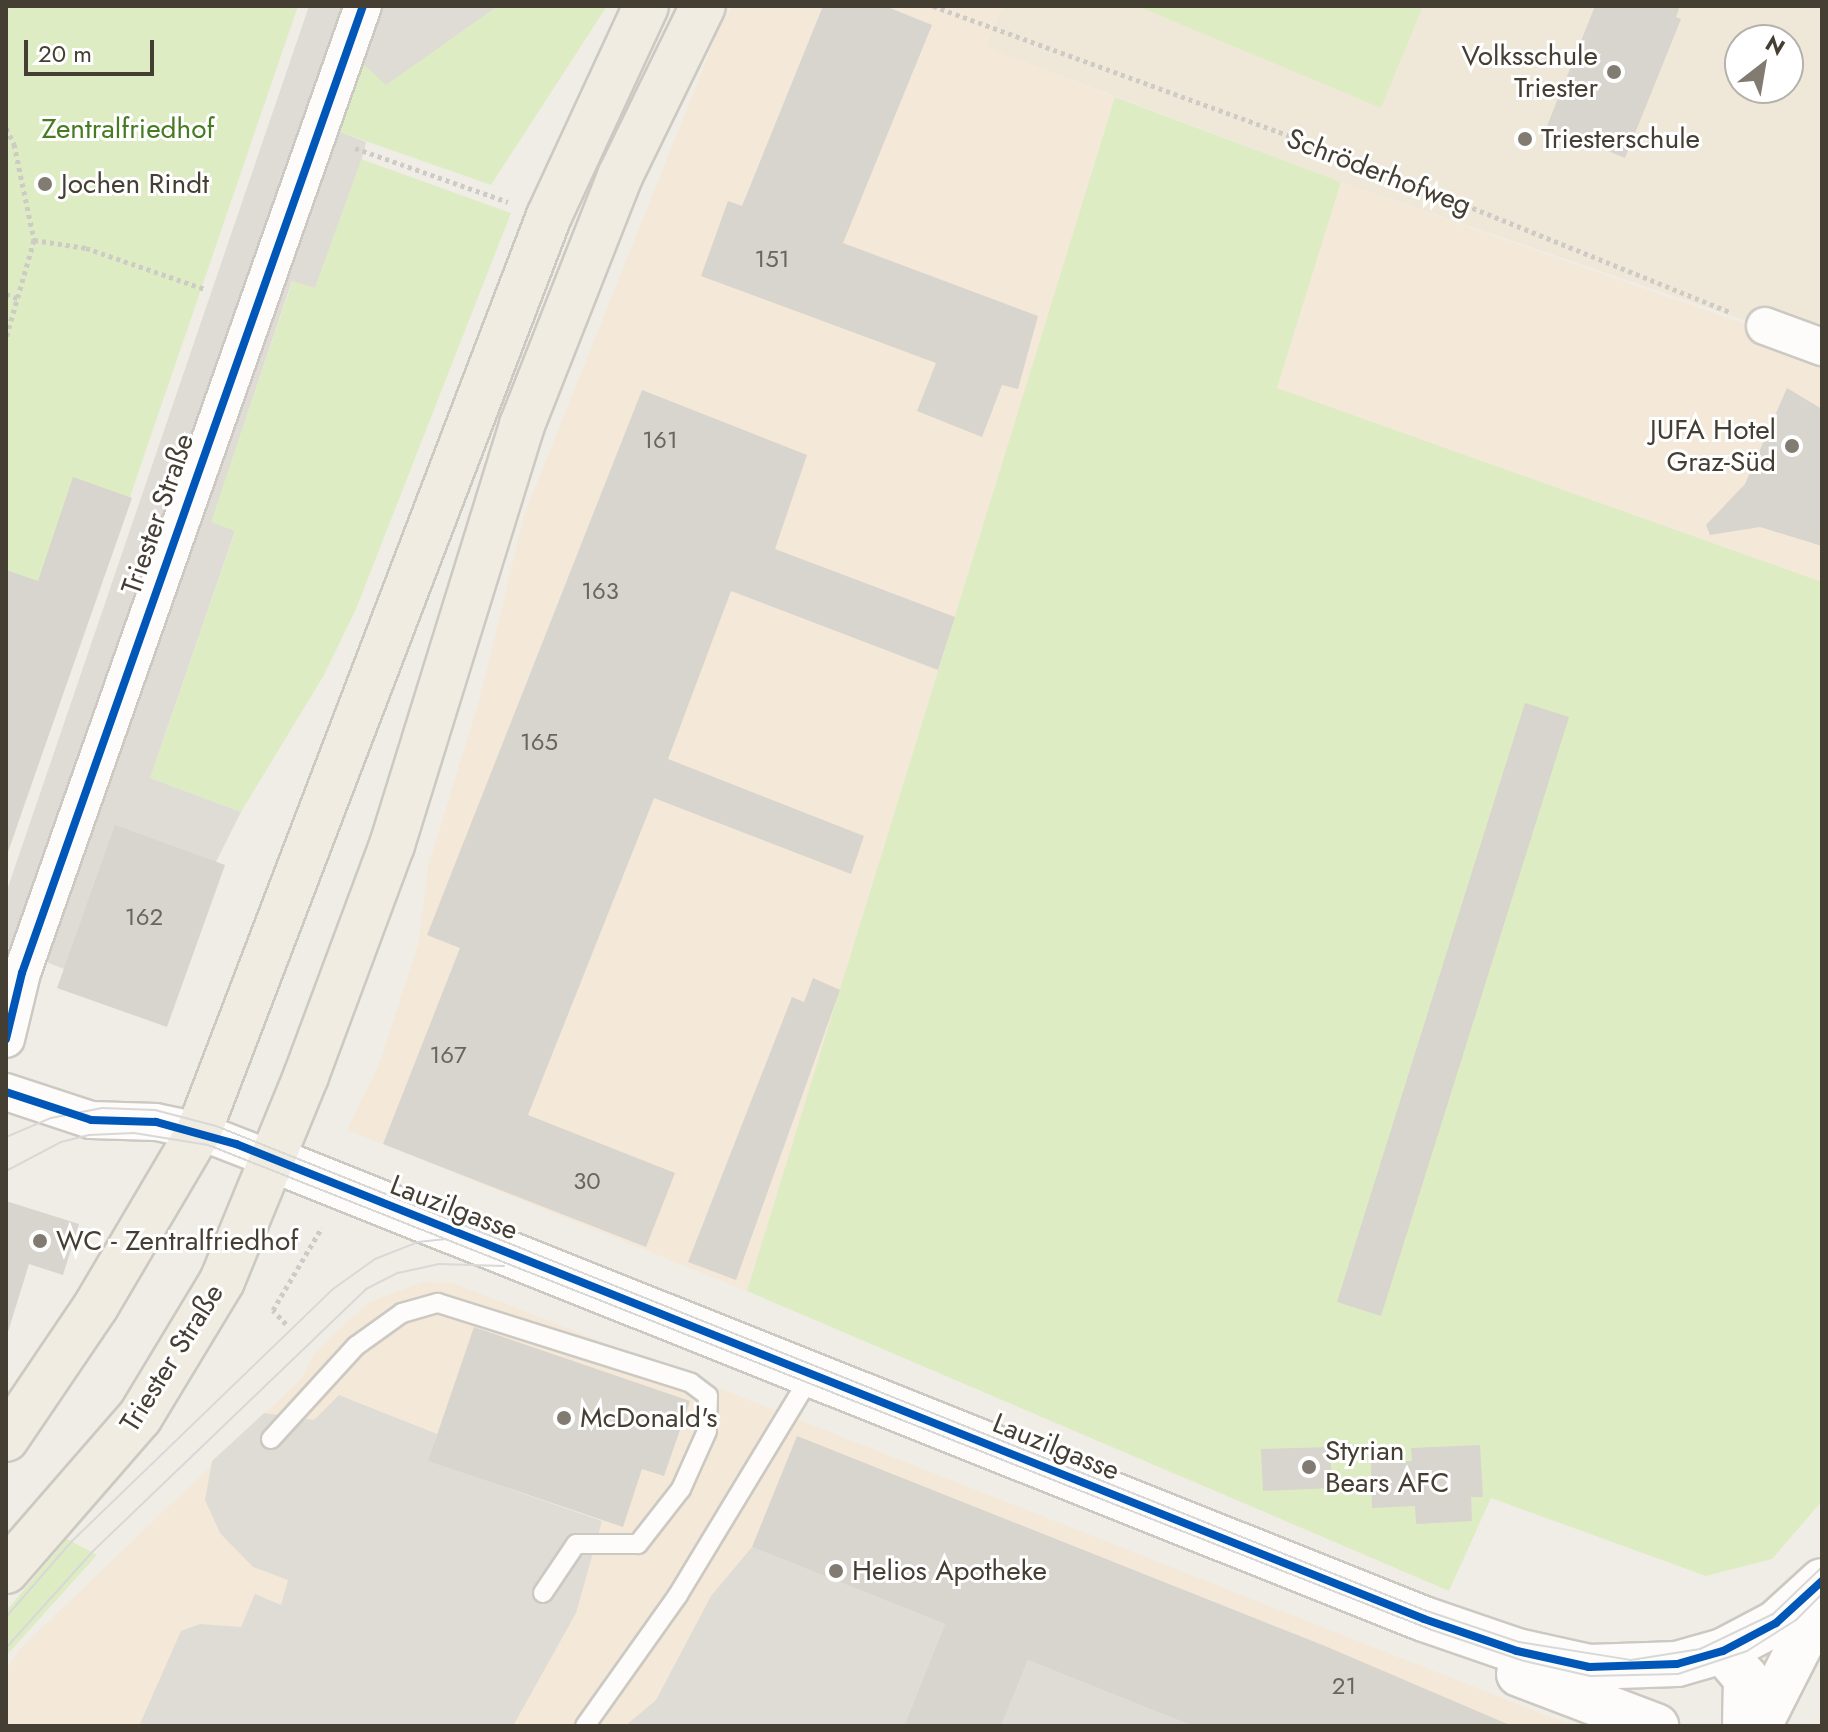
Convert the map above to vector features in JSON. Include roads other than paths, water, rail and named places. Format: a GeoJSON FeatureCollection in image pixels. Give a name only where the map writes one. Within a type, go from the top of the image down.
{"type":"FeatureCollection","features":[{"type":"Feature","properties":{"kind":"main road"},"geometry":{"type":"LineString","coordinates":[[6,1439],[96,1306],[199,1131],[549,216],[646,6]]}},
{"type":"Feature","properties":{"kind":"main road","name":"Triester Straße"},"geometry":{"type":"LineString","coordinates":[[6,1571],[140,1417],[207,1311],[271,1159],[392,845],[522,425],[620,176],[703,6]]}},
{"type":"Feature","properties":{"kind":"street","name":"Triester Straße"},"geometry":{"type":"LineString","coordinates":[[6,1039],[33,943],[363,6]]}},
{"type":"Feature","properties":{"kind":"street"},"geometry":{"type":"LineString","coordinates":[[1765,326],[1822,347]]}},
{"type":"Feature","properties":{"kind":"street"},"geometry":{"type":"LineString","coordinates":[[6,1092],[91,1120],[156,1122],[199,1131],[271,1159]]}},
{"type":"Feature","properties":{"kind":"street","name":"Lauzilgasse"},"geometry":{"type":"LineString","coordinates":[[271,1159],[1424,1619],[1517,1651],[1589,1667],[1677,1664],[1723,1651],[1776,1623],[1822,1581]]}},
{"type":"Feature","properties":{"kind":"street"},"geometry":{"type":"LineString","coordinates":[[1759,1726],[1822,1602]]}},
{"type":"Feature","properties":{"kind":"street","name":"Lauzilgasse"},"geometry":{"type":"LineString","coordinates":[[1424,1619],[1496,1665],[1656,1726]]}},
{"type":"Feature","properties":{"kind":"street"},"geometry":{"type":"LineString","coordinates":[[1723,1651],[1746,1678],[1745,1726]]}},
{"type":"Feature","properties":{"kind":"lane"},"geometry":{"type":"LineString","coordinates":[[271,1439],[356,1346],[402,1313],[438,1303],[691,1383],[708,1396],[707,1431],[681,1489],[638,1544],[576,1544],[543,1593]]}},
{"type":"Feature","properties":{"kind":"lane"},"geometry":{"type":"LineString","coordinates":[[585,1726],[678,1595],[812,1373]]}},
{"type":"Feature","properties":{"kind":"tram line"},"geometry":{"type":"LineString","coordinates":[[6,1137],[51,1118],[102,1108],[155,1110],[216,1126],[1427,1611],[1519,1642],[1631,1660],[1700,1649],[1773,1614],[1822,1567]]}},
{"type":"Feature","properties":{"kind":"tram line"},"geometry":{"type":"LineString","coordinates":[[6,1171],[61,1142],[89,1135],[134,1133],[208,1145],[1432,1630],[1524,1661],[1590,1676],[1678,1674],[1747,1651],[1796,1620],[1822,1594]]}},
{"type":"Feature","properties":{"kind":"tram line"},"geometry":{"type":"LineString","coordinates":[[6,1617],[72,1541],[333,1289],[375,1259],[418,1242],[446,1239]]}},
{"type":"Feature","properties":{"kind":"tram line"},"geometry":{"type":"LineString","coordinates":[[6,1648],[92,1552],[366,1289],[398,1273],[439,1264],[504,1266]]}},
{"type":"Feature","properties":{"kind":"place","name":"Volksschule Triester"},"geometry":{"type":"Point","coordinates":[1614,72]}},
{"type":"Feature","properties":{"kind":"place","name":"Triesterschule"},"geometry":{"type":"Point","coordinates":[1525,139]}},
{"type":"Feature","properties":{"kind":"place","name":"Jochen Rindt"},"geometry":{"type":"Point","coordinates":[45,184]}},
{"type":"Feature","properties":{"kind":"place","name":"JUFA Hotel Graz-Süd"},"geometry":{"type":"Point","coordinates":[1792,446]}},
{"type":"Feature","properties":{"kind":"place","name":"WC - Zentralfriedhof"},"geometry":{"type":"Point","coordinates":[40,1241]}},
{"type":"Feature","properties":{"kind":"place","name":"McDonald's"},"geometry":{"type":"Point","coordinates":[564,1418]}},
{"type":"Feature","properties":{"kind":"place","name":"Styrian Bears AFC"},"geometry":{"type":"Point","coordinates":[1309,1467]}},
{"type":"Feature","properties":{"kind":"place","name":"Helios Apotheke"},"geometry":{"type":"Point","coordinates":[836,1571]}},
{"type":"Feature","properties":{"kind":"park label","name":"Zentralfriedhof"},"geometry":{"type":"Point","coordinates":[128,129]}}]}
